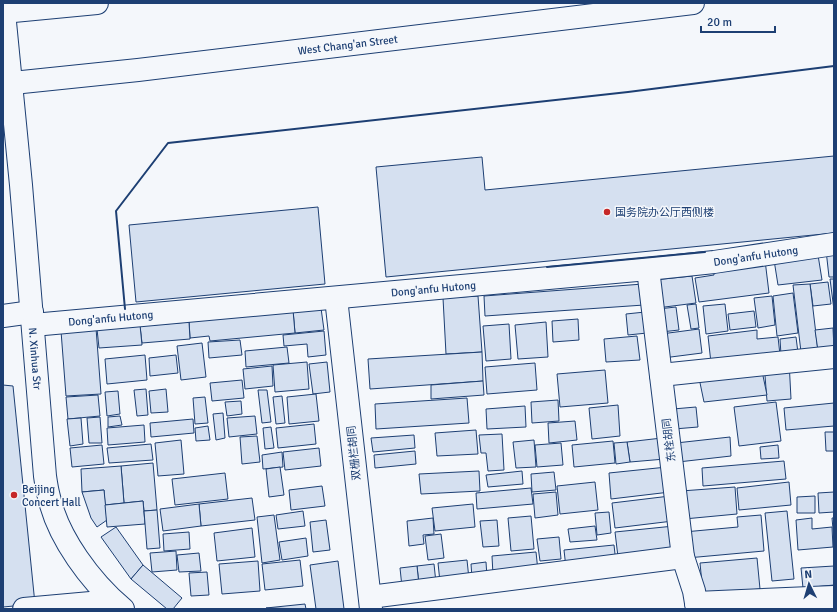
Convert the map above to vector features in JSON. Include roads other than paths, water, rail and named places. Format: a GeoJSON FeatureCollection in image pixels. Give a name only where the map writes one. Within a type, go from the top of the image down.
{"type":"FeatureCollection","features":[{"type":"Feature","properties":{"kind":"main road"},"geometry":{"type":"LineString","coordinates":[[4,12],[98,3]]}},
{"type":"Feature","properties":{"kind":"main road","name":"West Chang'an Street"},"geometry":{"type":"LineString","coordinates":[[7,83],[138,70],[693,3]]}},
{"type":"Feature","properties":{"kind":"main road","name":"N. Xinhua Str"},"geometry":{"type":"LineString","coordinates":[[4,12],[7,83],[32,318],[45,476],[49,498],[60,527],[77,558],[118,605]]}},
{"type":"Feature","properties":{"kind":"main road","name":"Dong'anfu Hutong"},"geometry":{"type":"LineString","coordinates":[[3,316],[32,318],[336,298],[714,262],[834,244]]}},
{"type":"Feature","properties":{"kind":"main road","name":"东栓胡同"},"geometry":{"type":"LineString","coordinates":[[648,269],[683,557],[697,606]]}},
{"type":"Feature","properties":{"kind":"main road","name":"双栅栏胡同"},"geometry":{"type":"LineString","coordinates":[[336,298],[371,603]]}},
{"type":"Feature","properties":{"kind":"main road"},"geometry":{"type":"LineString","coordinates":[[661,375],[834,357]]}},
{"type":"Feature","properties":{"kind":"main road"},"geometry":{"type":"LineString","coordinates":[[371,603],[683,557]]}},
{"type":"Feature","properties":{"kind":"main road"},"geometry":{"type":"LineString","coordinates":[[697,606],[834,597]]}},
{"type":"Feature","properties":{"kind":"main road"},"geometry":{"type":"LineString","coordinates":[[24,609],[118,605]]}},
{"type":"Feature","properties":{"kind":"place","name":"国务院办公厅西侧楼"},"geometry":{"type":"Point","coordinates":[607,212]}},
{"type":"Feature","properties":{"kind":"place","name":"Beijing Concert Hall"},"geometry":{"type":"Point","coordinates":[14,495]}}]}
